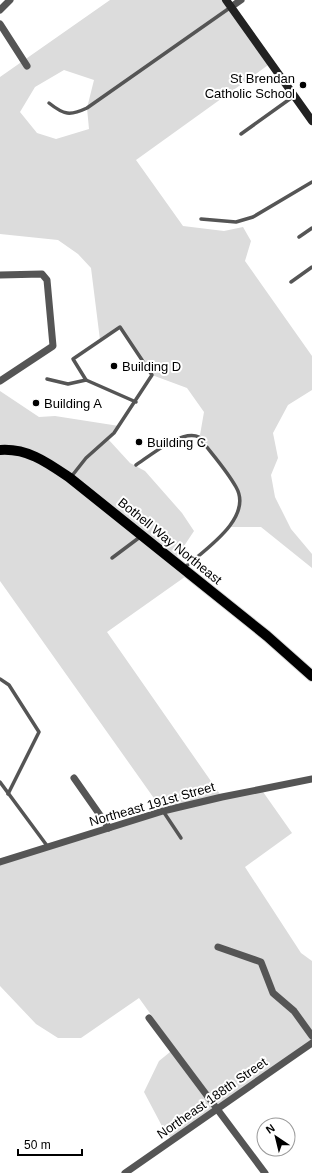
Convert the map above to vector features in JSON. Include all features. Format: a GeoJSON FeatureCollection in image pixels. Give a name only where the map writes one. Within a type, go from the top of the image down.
{"type":"FeatureCollection","features":[{"type":"Feature","properties":{"kind":"main road","name":"Bothell Way Northeast"},"geometry":{"type":"LineString","coordinates":[[0,450],[12,449],[28,453],[46,462],[70,478],[267,636],[312,676]]}},
{"type":"Feature","properties":{"kind":"street"},"geometry":{"type":"LineString","coordinates":[[0,10],[10,0]]}},
{"type":"Feature","properties":{"kind":"street"},"geometry":{"type":"LineString","coordinates":[[226,0],[312,121]]}},
{"type":"Feature","properties":{"kind":"street"},"geometry":{"type":"LineString","coordinates":[[231,7],[241,0]]}},
{"type":"Feature","properties":{"kind":"street"},"geometry":{"type":"LineString","coordinates":[[0,24],[27,66]]}},
{"type":"Feature","properties":{"kind":"street"},"geometry":{"type":"LineString","coordinates":[[0,275],[42,274],[47,280],[53,346],[0,381]]}},
{"type":"Feature","properties":{"kind":"street"},"geometry":{"type":"LineString","coordinates":[[74,778],[109,828]]}},
{"type":"Feature","properties":{"kind":"street","name":"Northeast 191st Street"},"geometry":{"type":"LineString","coordinates":[[0,862],[163,812],[222,797],[312,780]]}},
{"type":"Feature","properties":{"kind":"street"},"geometry":{"type":"LineString","coordinates":[[218,947],[261,962],[273,993],[294,1011],[312,1036]]}},
{"type":"Feature","properties":{"kind":"street"},"geometry":{"type":"LineString","coordinates":[[149,1018],[265,1173]]}},
{"type":"Feature","properties":{"kind":"street","name":"Northeast 188th Street"},"geometry":{"type":"LineString","coordinates":[[125,1173],[312,1043]]}},
{"type":"Feature","properties":{"kind":"lane"},"geometry":{"type":"LineString","coordinates":[[49,103],[59,111],[73,114],[87,108],[231,7]]}},
{"type":"Feature","properties":{"kind":"lane"},"geometry":{"type":"LineString","coordinates":[[241,134],[294,96]]}},
{"type":"Feature","properties":{"kind":"lane"},"geometry":{"type":"LineString","coordinates":[[201,219],[236,222],[253,217],[312,182]]}},
{"type":"Feature","properties":{"kind":"lane"},"geometry":{"type":"LineString","coordinates":[[299,237],[312,228]]}},
{"type":"Feature","properties":{"kind":"lane"},"geometry":{"type":"LineString","coordinates":[[291,282],[312,267]]}},
{"type":"Feature","properties":{"kind":"lane"},"geometry":{"type":"LineString","coordinates":[[70,478],[86,458],[114,433],[136,402],[152,375],[120,327],[73,359],[86,380],[136,402]]}},
{"type":"Feature","properties":{"kind":"lane"},"geometry":{"type":"LineString","coordinates":[[47,379],[68,384],[86,380]]}},
{"type":"Feature","properties":{"kind":"lane"},"geometry":{"type":"LineString","coordinates":[[136,465],[163,447],[180,438],[193,434],[199,437],[237,488],[240,500],[231,527],[183,568]]}},
{"type":"Feature","properties":{"kind":"lane"},"geometry":{"type":"LineString","coordinates":[[112,558],[142,535]]}},
{"type":"Feature","properties":{"kind":"lane"},"geometry":{"type":"LineString","coordinates":[[0,679],[8,685],[39,732],[8,794]]}},
{"type":"Feature","properties":{"kind":"lane"},"geometry":{"type":"LineString","coordinates":[[0,782],[48,847]]}},
{"type":"Feature","properties":{"kind":"lane"},"geometry":{"type":"LineString","coordinates":[[163,812],[181,838]]}},
{"type":"Feature","properties":{"kind":"shaded area"},"geometry":{"type":"Polygon","coordinates":[[[110,0],[226,0],[271,63],[136,160],[183,226],[224,231],[243,227],[251,241],[245,261],[312,356],[312,390],[288,405],[273,433],[278,458],[271,475],[275,497],[291,529],[312,554],[312,568],[261,527],[231,527],[240,500],[237,487],[200,435],[204,412],[187,388],[152,375],[120,327],[100,340],[91,268],[78,254],[58,240],[0,234],[0,77],[110,0]],[[64,70],[35,87],[20,112],[37,133],[56,139],[89,129],[87,108],[94,80],[64,70]]]}},
{"type":"Feature","properties":{"kind":"shaded area"},"geometry":{"type":"Polygon","coordinates":[[[0,391],[39,417],[55,416],[119,426],[108,439],[130,463],[145,471],[182,513],[194,531],[174,561],[189,574],[107,632],[222,797],[261,789],[292,833],[245,867],[301,953],[312,961],[312,1043],[172,1140],[163,1128],[144,1092],[159,1061],[175,1048],[139,998],[81,1038],[58,1038],[36,1024],[0,986],[0,862],[163,811],[0,581],[0,391]]]}},
{"type":"Feature","properties":{"kind":"place","name":"St Brendan Catholic School"},"geometry":{"type":"Point","coordinates":[303,85]}},
{"type":"Feature","properties":{"kind":"place","name":"Building D"},"geometry":{"type":"Point","coordinates":[114,366]}},
{"type":"Feature","properties":{"kind":"place","name":"Building A"},"geometry":{"type":"Point","coordinates":[36,403]}},
{"type":"Feature","properties":{"kind":"place","name":"Building C"},"geometry":{"type":"Point","coordinates":[139,442]}}]}
